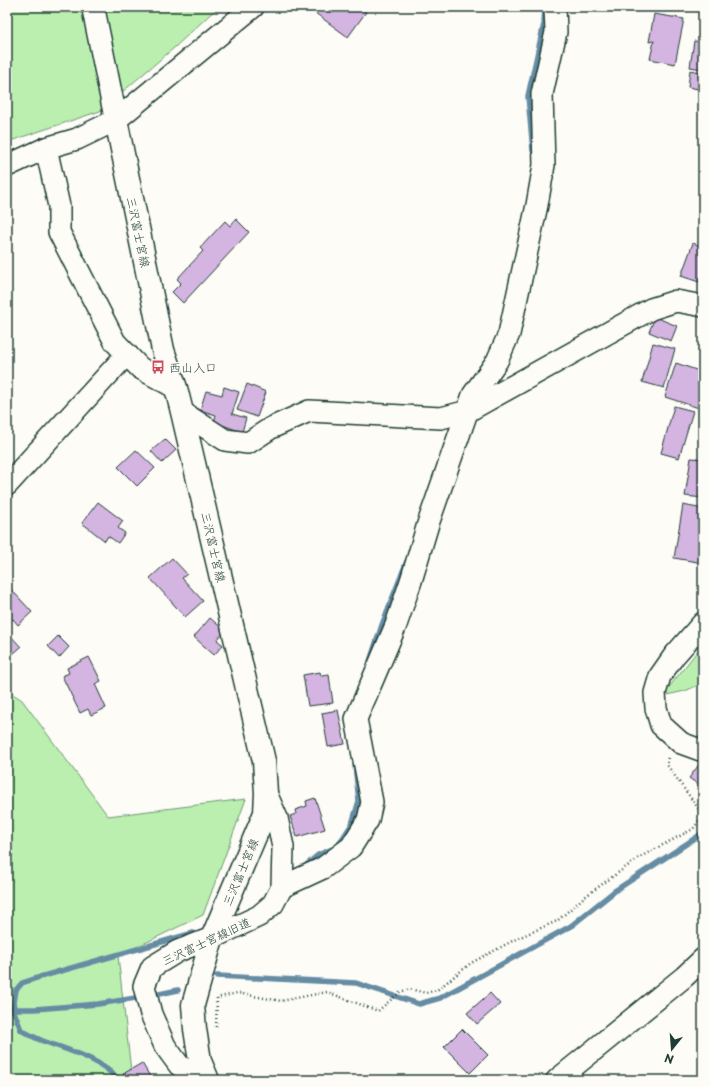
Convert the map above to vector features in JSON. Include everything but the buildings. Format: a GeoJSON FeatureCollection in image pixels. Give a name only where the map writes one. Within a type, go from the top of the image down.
{"type":"FeatureCollection","features":[{"type":"Feature","properties":{"kind":"main road","name":"三沢富士宮線"},"geometry":{"type":"LineString","coordinates":[[93,7],[163,350],[176,388],[182,412],[264,761],[266,793],[265,813],[212,938],[193,1005],[200,1061],[208,1080]]}},
{"type":"Feature","properties":{"kind":"street"},"geometry":{"type":"LineString","coordinates":[[7,166],[46,148],[77,139],[116,120],[253,7]]}},
{"type":"Feature","properties":{"kind":"street"},"geometry":{"type":"LineString","coordinates":[[282,887],[323,868],[351,847],[368,820],[372,802],[356,719],[396,625],[453,449],[473,395],[497,362],[509,334],[537,205],[544,165],[542,94],[556,32],[555,7]]}},
{"type":"Feature","properties":{"kind":"street"},"geometry":{"type":"LineString","coordinates":[[46,148],[59,206],[59,232],[115,342],[140,368],[176,388]]}},
{"type":"Feature","properties":{"kind":"street"},"geometry":{"type":"LineString","coordinates":[[182,412],[225,440],[248,443],[271,428],[309,411],[441,418],[468,411],[651,309],[676,301],[703,306]]}},
{"type":"Feature","properties":{"kind":"street"},"geometry":{"type":"LineString","coordinates":[[7,485],[127,354]]}},
{"type":"Feature","properties":{"kind":"street"},"geometry":{"type":"LineString","coordinates":[[703,623],[674,656],[660,676],[655,693],[656,708],[661,725],[681,743],[703,751]]}},
{"type":"Feature","properties":{"kind":"street","name":"三沢富士宮線旧道"},"geometry":{"type":"LineString","coordinates":[[198,1080],[179,1065],[165,1046],[151,1014],[144,986],[152,967],[178,951],[212,938],[259,916],[273,904],[282,887],[283,847],[277,818],[266,793]]}},
{"type":"Feature","properties":{"kind":"street"},"geometry":{"type":"LineString","coordinates":[[557,1080],[684,977],[703,959]]}},
{"type":"Feature","properties":{"kind":"path"},"geometry":{"type":"LineString","coordinates":[[216,1028],[216,998],[237,993],[281,1001],[327,992],[378,1011],[400,992],[410,989],[426,992],[437,990],[470,963],[518,938],[558,921],[583,898],[640,858],[693,829],[703,815],[668,765],[668,750],[681,743]]}},
{"type":"Feature","properties":{"kind":"green space"},"geometry":{"type":"Polygon","coordinates":[[[7,7],[218,7],[175,47],[100,111],[7,142],[7,7]]]}},
{"type":"Feature","properties":{"kind":"green space"},"geometry":{"type":"Polygon","coordinates":[[[703,644],[703,683],[685,691],[662,696],[703,644]]]}},
{"type":"Feature","properties":{"kind":"green space"},"geometry":{"type":"Polygon","coordinates":[[[7,690],[22,700],[108,816],[246,799],[203,915],[118,956],[132,1080],[7,1080],[7,690]]]}},
{"type":"Feature","properties":{"kind":"waterway"},"geometry":{"type":"LineString","coordinates":[[533,151],[528,96],[544,24],[545,7]]}},
{"type":"Feature","properties":{"kind":"waterway"},"geometry":{"type":"LineString","coordinates":[[370,661],[382,625],[407,561]]}},
{"type":"Feature","properties":{"kind":"waterway"},"geometry":{"type":"LineString","coordinates":[[304,867],[318,855],[337,847],[352,824],[359,801],[355,765]]}},
{"type":"Feature","properties":{"kind":"waterway"},"geometry":{"type":"LineString","coordinates":[[217,976],[356,983],[419,1004],[440,998],[571,926],[616,890],[703,833]]}},
{"type":"Feature","properties":{"kind":"waterway"},"geometry":{"type":"LineString","coordinates":[[119,1080],[111,1072],[84,1056],[40,1040],[21,1030],[13,1009],[16,990],[22,983],[40,977],[193,933]]}},
{"type":"Feature","properties":{"kind":"waterway"},"geometry":{"type":"LineString","coordinates":[[150,996],[178,990]]}},
{"type":"Feature","properties":{"kind":"waterway"},"geometry":{"type":"LineString","coordinates":[[7,1009],[35,1009],[98,1004],[142,997]]}},
{"type":"Feature","properties":{"kind":"place","name":"西山入口"},"geometry":{"type":"Point","coordinates":[158,367]}}]}
